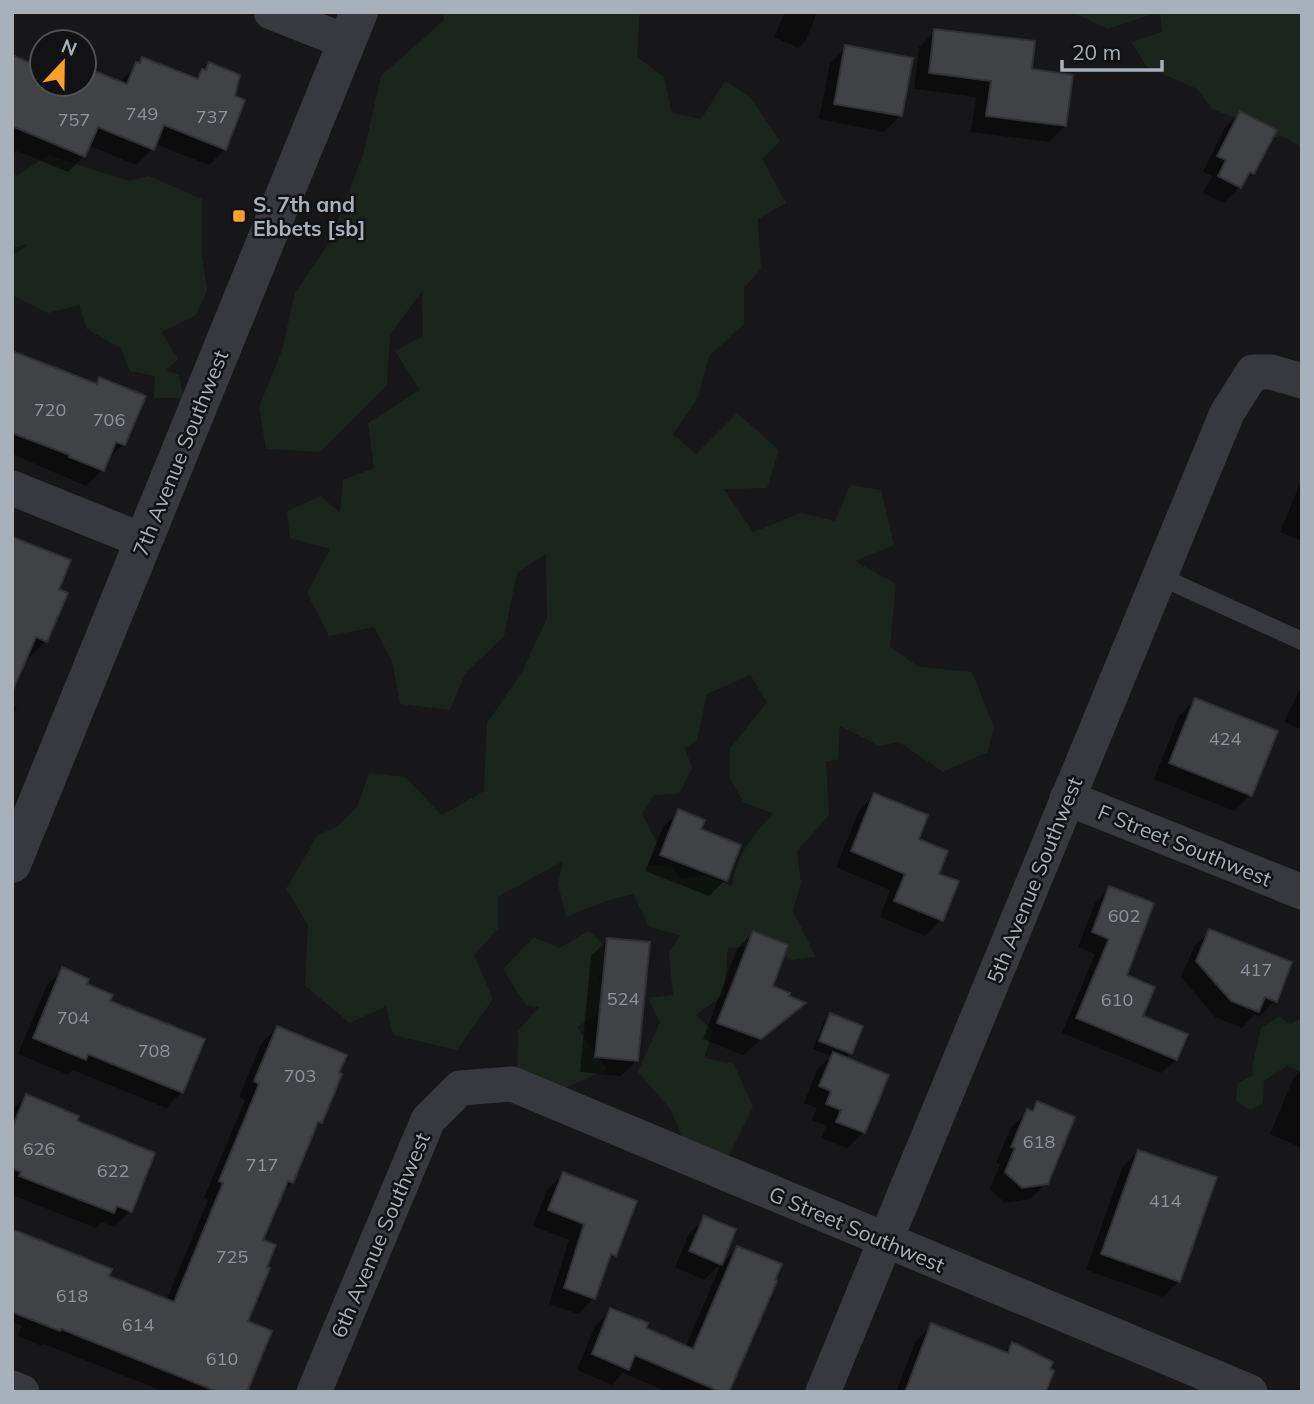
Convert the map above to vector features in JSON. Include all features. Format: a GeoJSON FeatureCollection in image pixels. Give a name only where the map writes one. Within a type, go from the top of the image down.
{"type":"FeatureCollection","features":[{"type":"Feature","properties":{"kind":"street"},"geometry":{"type":"LineString","coordinates":[[271,12],[353,27]]}},
{"type":"Feature","properties":{"kind":"street","name":"7th Avenue Southwest"},"geometry":{"type":"LineString","coordinates":[[12,864],[353,27]]}},
{"type":"Feature","properties":{"kind":"street","name":"5th Avenue Southwest"},"geometry":{"type":"LineString","coordinates":[[823,1392],[1227,413],[1254,372],[1270,372],[1302,381]]}},
{"type":"Feature","properties":{"kind":"street"},"geometry":{"type":"LineString","coordinates":[[12,488],[144,541]]}},
{"type":"Feature","properties":{"kind":"street","name":"F Street Southwest"},"geometry":{"type":"LineString","coordinates":[[1067,798],[1302,892]]}},
{"type":"Feature","properties":{"kind":"street","name":"G Street Southwest"},"geometry":{"type":"LineString","coordinates":[[460,1088],[512,1084],[1250,1392]]}},
{"type":"Feature","properties":{"kind":"street","name":"6th Avenue Southwest"},"geometry":{"type":"LineString","coordinates":[[314,1392],[428,1120],[460,1088]]}},
{"type":"Feature","properties":{"kind":"street"},"geometry":{"type":"LineString","coordinates":[[12,1388],[22,1392]]}},
{"type":"Feature","properties":{"kind":"lane"},"geometry":{"type":"LineString","coordinates":[[1159,576],[1302,641]]}},
{"type":"Feature","properties":{"kind":"shaded area"},"geometry":{"type":"Polygon","coordinates":[[[443,12],[640,12],[637,57],[664,77],[672,113],[701,119],[725,81],[750,97],[780,141],[762,159],[786,203],[758,219],[761,269],[744,288],[744,324],[709,356],[698,397],[673,434],[696,454],[737,413],[779,450],[767,488],[724,489],[753,532],[801,513],[835,521],[850,485],[881,490],[894,545],[855,561],[896,584],[890,647],[919,667],[972,672],[994,727],[988,752],[943,772],[899,742],[879,746],[840,726],[838,759],[826,762],[829,815],[797,851],[801,883],[793,911],[816,957],[791,960],[768,945],[728,948],[724,995],[696,1015],[713,1031],[704,1058],[734,1064],[753,1107],[727,1159],[685,1143],[670,1109],[638,1072],[660,1022],[648,998],[673,995],[669,953],[680,935],[649,927],[633,894],[606,901],[566,917],[558,884],[563,861],[498,897],[498,929],[474,955],[493,999],[457,1050],[393,1035],[386,1006],[350,1023],[305,986],[308,925],[286,889],[317,836],[339,825],[357,807],[369,773],[405,777],[442,815],[484,791],[487,723],[522,672],[547,618],[546,554],[517,573],[504,636],[465,674],[450,710],[400,704],[392,661],[374,627],[329,636],[307,593],[330,549],[290,538],[287,511],[321,496],[340,513],[343,480],[374,468],[368,423],[420,390],[395,351],[423,336],[422,291],[390,335],[387,385],[320,452],[266,449],[259,407],[282,350],[295,293],[328,245],[363,155],[381,76],[444,20],[443,12]],[[750,675],[707,694],[697,740],[685,748],[692,768],[679,794],[654,795],[642,814],[657,843],[648,866],[670,864],[680,879],[706,875],[732,886],[742,855],[773,813],[744,803],[730,778],[730,749],[767,702],[750,675]]]}},
{"type":"Feature","properties":{"kind":"shaded area"},"geometry":{"type":"Polygon","coordinates":[[[1072,12],[1159,12],[1108,29],[1072,12]]]}},
{"type":"Feature","properties":{"kind":"shaded area"},"geometry":{"type":"Polygon","coordinates":[[[1160,12],[1302,12],[1302,147],[1282,136],[1273,138],[1245,130],[1236,118],[1212,109],[1197,89],[1147,67],[1131,42],[1162,32],[1160,12]]]}},
{"type":"Feature","properties":{"kind":"shaded area"},"geometry":{"type":"Polygon","coordinates":[[[48,155],[129,181],[149,176],[202,199],[202,257],[207,290],[196,315],[162,332],[178,359],[166,370],[179,375],[183,398],[154,398],[155,376],[130,371],[121,348],[87,329],[79,305],[48,313],[14,296],[12,257],[28,244],[12,248],[12,174],[17,176],[48,155]]]}},
{"type":"Feature","properties":{"kind":"shaded area"},"geometry":{"type":"Polygon","coordinates":[[[589,931],[613,953],[598,979],[615,1003],[577,1027],[607,1070],[559,1090],[517,1076],[518,1031],[539,1007],[526,1005],[503,969],[534,937],[559,948],[589,931]]]}},
{"type":"Feature","properties":{"kind":"shaded area"},"geometry":{"type":"Polygon","coordinates":[[[1279,1017],[1290,1024],[1302,1018],[1302,1073],[1287,1066],[1264,1081],[1263,1103],[1250,1110],[1236,1101],[1237,1084],[1253,1075],[1252,1068],[1261,1028],[1279,1017]]]}},
{"type":"Feature","properties":{"kind":"building"},"geometry":{"type":"Polygon","coordinates":[[[934,29],[1035,41],[1032,69],[1073,75],[1066,126],[986,116],[991,81],[929,73],[934,29]]]}},
{"type":"Feature","properties":{"kind":"building"},"geometry":{"type":"Polygon","coordinates":[[[845,45],[913,58],[902,116],[834,104],[845,45]]]}},
{"type":"Feature","properties":{"kind":"building"},"geometry":{"type":"Polygon","coordinates":[[[12,55],[28,62],[28,98],[98,98],[98,73],[127,84],[136,62],[140,63],[142,57],[198,79],[209,62],[240,75],[235,96],[245,100],[226,150],[164,125],[154,150],[98,127],[85,157],[12,126],[12,55]]]}},
{"type":"Feature","properties":{"kind":"building"},"geometry":{"type":"Polygon","coordinates":[[[1240,111],[1277,130],[1254,174],[1250,172],[1241,188],[1218,176],[1226,160],[1217,156],[1240,111]]]}},
{"type":"Feature","properties":{"kind":"building"},"geometry":{"type":"Polygon","coordinates":[[[12,351],[97,384],[99,377],[146,396],[125,445],[116,442],[104,471],[12,433],[12,351]]]}},
{"type":"Feature","properties":{"kind":"building"},"geometry":{"type":"Polygon","coordinates":[[[12,537],[71,560],[59,589],[68,593],[47,642],[36,637],[12,692],[12,537]]]}},
{"type":"Feature","properties":{"kind":"building"},"geometry":{"type":"Polygon","coordinates":[[[1195,698],[1278,731],[1252,796],[1169,763],[1195,698]]]}},
{"type":"Feature","properties":{"kind":"building"},"geometry":{"type":"Polygon","coordinates":[[[874,793],[928,815],[919,839],[948,851],[939,874],[959,881],[943,921],[894,901],[905,874],[851,851],[874,793]]]}},
{"type":"Feature","properties":{"kind":"building"},"geometry":{"type":"Polygon","coordinates":[[[678,809],[705,820],[701,829],[741,845],[727,881],[660,855],[678,809]]]}},
{"type":"Feature","properties":{"kind":"building"},"geometry":{"type":"Polygon","coordinates":[[[1109,886],[1154,903],[1127,975],[1155,987],[1143,1016],[1188,1034],[1177,1060],[1076,1018],[1109,939],[1092,932],[1109,886]]]}},
{"type":"Feature","properties":{"kind":"building"},"geometry":{"type":"Polygon","coordinates":[[[1209,929],[1292,962],[1277,1002],[1265,997],[1259,1012],[1231,1001],[1196,961],[1209,929]]]}},
{"type":"Feature","properties":{"kind":"building"},"geometry":{"type":"Polygon","coordinates":[[[753,931],[788,945],[773,986],[806,1003],[761,1039],[717,1023],[753,931]]]}},
{"type":"Feature","properties":{"kind":"building"},"geometry":{"type":"Polygon","coordinates":[[[607,938],[650,942],[638,1061],[595,1057],[607,938]]]}},
{"type":"Feature","properties":{"kind":"building"},"geometry":{"type":"Polygon","coordinates":[[[62,967],[89,979],[87,984],[113,995],[110,1001],[205,1039],[183,1093],[88,1054],[86,1060],[33,1038],[62,967]]]}},
{"type":"Feature","properties":{"kind":"building"},"geometry":{"type":"Polygon","coordinates":[[[830,1013],[863,1026],[852,1054],[819,1041],[830,1013]]]}},
{"type":"Feature","properties":{"kind":"building"},"geometry":{"type":"Polygon","coordinates":[[[277,1026],[347,1055],[322,1123],[318,1122],[293,1183],[288,1181],[263,1240],[276,1245],[267,1267],[270,1268],[248,1321],[272,1331],[247,1392],[218,1392],[12,1312],[12,1229],[112,1269],[109,1276],[174,1302],[223,1183],[219,1181],[259,1084],[254,1081],[277,1026]]]}},
{"type":"Feature","properties":{"kind":"building"},"geometry":{"type":"Polygon","coordinates":[[[833,1052],[889,1075],[865,1133],[836,1122],[841,1110],[826,1104],[831,1091],[819,1086],[833,1052]]]}},
{"type":"Feature","properties":{"kind":"building"},"geometry":{"type":"Polygon","coordinates":[[[26,1094],[79,1116],[77,1121],[155,1153],[132,1212],[117,1206],[114,1213],[19,1176],[21,1172],[12,1168],[12,1128],[26,1094]]]}},
{"type":"Feature","properties":{"kind":"building"},"geometry":{"type":"Polygon","coordinates":[[[1037,1101],[1075,1117],[1048,1184],[1022,1188],[1005,1172],[1015,1148],[1011,1147],[1027,1109],[1033,1111],[1037,1101]]]}},
{"type":"Feature","properties":{"kind":"building"},"geometry":{"type":"Polygon","coordinates":[[[1138,1150],[1217,1177],[1180,1282],[1101,1254],[1138,1150]]]}},
{"type":"Feature","properties":{"kind":"building"},"geometry":{"type":"Polygon","coordinates":[[[563,1172],[637,1201],[616,1256],[611,1254],[595,1299],[564,1288],[584,1224],[548,1210],[563,1172]]]}},
{"type":"Feature","properties":{"kind":"building"},"geometry":{"type":"Polygon","coordinates":[[[704,1216],[736,1229],[722,1265],[689,1251],[704,1216]]]}},
{"type":"Feature","properties":{"kind":"building"},"geometry":{"type":"Polygon","coordinates":[[[737,1246],[782,1264],[729,1392],[721,1392],[635,1355],[629,1370],[592,1354],[610,1308],[648,1323],[646,1328],[693,1349],[737,1246]]]}},
{"type":"Feature","properties":{"kind":"building"},"geometry":{"type":"Polygon","coordinates":[[[931,1323],[1008,1353],[1012,1342],[1053,1362],[1050,1369],[1054,1371],[1046,1392],[905,1392],[931,1323]]]}},
{"type":"Feature","properties":{"kind":"place","name":"S. 7th and Ebbets [sb]"},"geometry":{"type":"Point","coordinates":[239,216]}}]}
